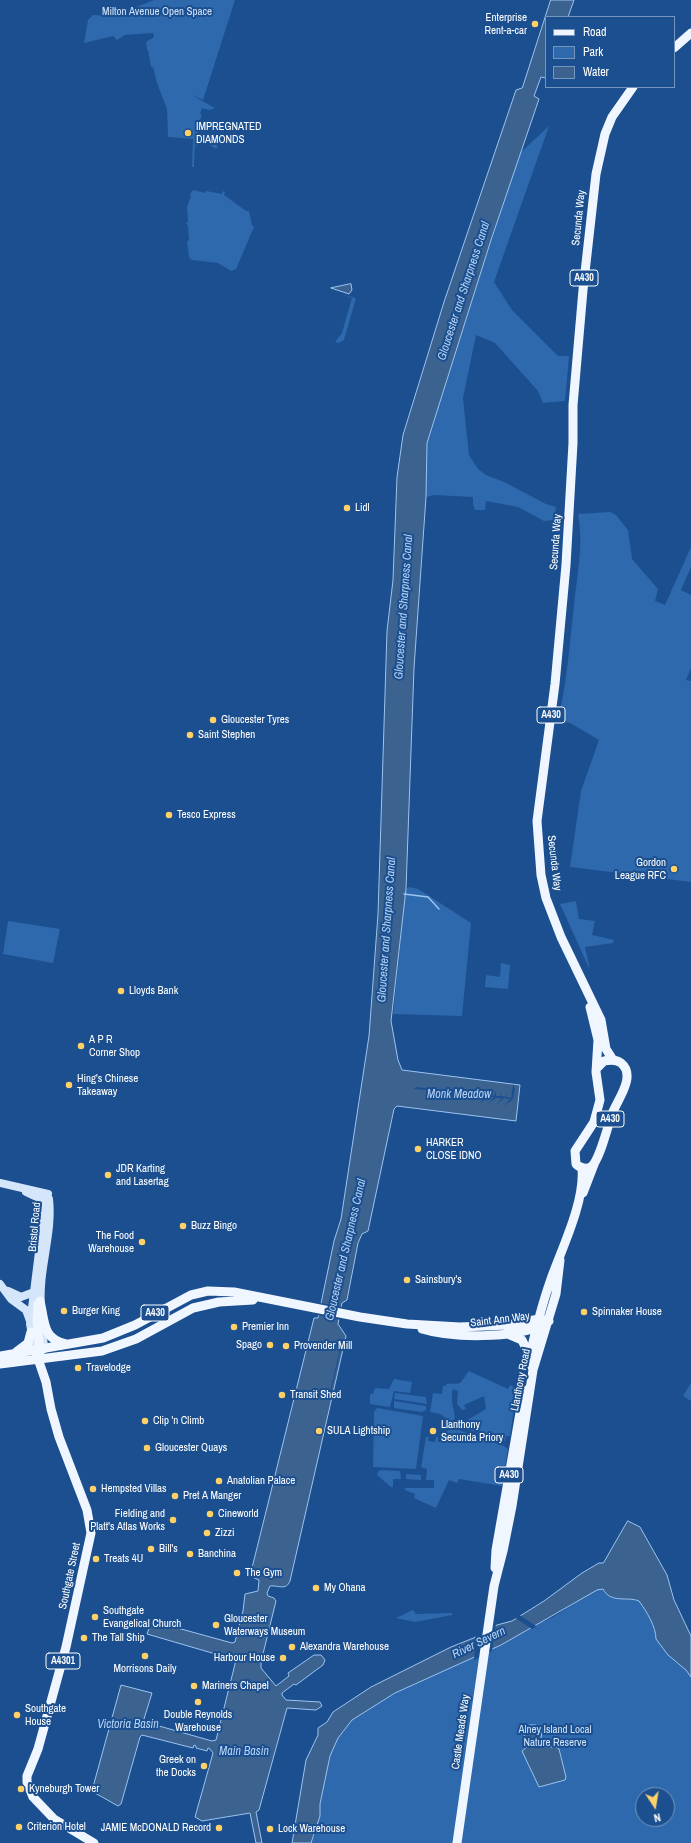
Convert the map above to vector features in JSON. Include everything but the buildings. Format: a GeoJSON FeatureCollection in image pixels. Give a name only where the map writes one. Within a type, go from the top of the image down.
{"type":"FeatureCollection","features":[{"type":"Feature","properties":{"kind":"main road"},"geometry":{"type":"LineString","coordinates":[[675,47],[691,33]]}},
{"type":"Feature","properties":{"kind":"main road","name":"Secunda Way"},"geometry":{"type":"LineString","coordinates":[[613,1060],[606,1049],[601,1020],[588,998],[561,937],[546,898],[541,875],[537,821],[555,684],[566,565],[573,443],[573,405],[583,290],[596,174],[605,134],[612,117],[632,88]]}},
{"type":"Feature","properties":{"kind":"main road","name":"Secunda Way"},"geometry":{"type":"LineString","coordinates":[[588,998],[598,1040],[597,1068]]}},
{"type":"Feature","properties":{"kind":"main road"},"geometry":{"type":"LineString","coordinates":[[597,1068],[604,1061],[613,1060]]}},
{"type":"Feature","properties":{"kind":"main road","name":"A430"},"geometry":{"type":"LineString","coordinates":[[530,1357],[542,1322],[552,1277],[560,1260],[580,1197],[587,1185],[613,1110],[627,1079],[625,1067],[621,1063],[613,1060]]}},
{"type":"Feature","properties":{"kind":"main road","name":"A430"},"geometry":{"type":"LineString","coordinates":[[580,1197],[579,1166],[574,1160],[575,1151],[594,1122],[599,1108],[600,1093],[597,1068]]}},
{"type":"Feature","properties":{"kind":"main road"},"geometry":{"type":"LineString","coordinates":[[579,1166],[588,1168],[595,1162]]}},
{"type":"Feature","properties":{"kind":"main road","name":"Bristol Road"},"geometry":{"type":"LineString","coordinates":[[0,1182],[19,1187],[48,1200],[38,1297],[31,1328],[40,1350]]}},
{"type":"Feature","properties":{"kind":"main road"},"geometry":{"type":"LineString","coordinates":[[542,1322],[557,1283],[560,1260]]}},
{"type":"Feature","properties":{"kind":"main road"},"geometry":{"type":"LineString","coordinates":[[2,1286],[21,1297],[38,1297],[49,1335],[59,1342],[74,1344],[108,1341],[120,1338],[154,1322],[169,1324]]}},
{"type":"Feature","properties":{"kind":"main road"},"geometry":{"type":"LineString","coordinates":[[2,1286],[11,1299],[26,1310],[31,1328],[28,1343],[11,1355]]}},
{"type":"Feature","properties":{"kind":"main road","name":"Saint Ann Way"},"geometry":{"type":"LineString","coordinates":[[40,1350],[103,1338],[119,1333],[159,1307],[191,1295],[208,1291],[226,1291],[360,1317],[407,1324],[484,1326],[542,1322]]}},
{"type":"Feature","properties":{"kind":"main road"},"geometry":{"type":"LineString","coordinates":[[159,1307],[170,1311],[192,1300],[211,1296],[256,1300]]}},
{"type":"Feature","properties":{"kind":"main road","name":"Southgate Street"},"geometry":{"type":"LineString","coordinates":[[38,1297],[37,1320],[40,1350],[53,1419],[84,1499],[91,1533],[66,1647],[38,1749],[27,1776],[32,1797],[61,1825],[94,1843]]}},
{"type":"Feature","properties":{"kind":"main road","name":"Saint Ann Way"},"geometry":{"type":"LineString","coordinates":[[42,1360],[87,1354],[112,1348],[169,1324],[193,1308],[205,1304],[267,1299]]}},
{"type":"Feature","properties":{"kind":"main road","name":"Saint Ann Way"},"geometry":{"type":"LineString","coordinates":[[407,1324],[435,1333],[454,1336],[506,1333],[542,1322]]}},
{"type":"Feature","properties":{"kind":"main road","name":"Llanthony Road"},"geometry":{"type":"LineString","coordinates":[[488,1624],[494,1586],[512,1506],[542,1322]]}},
{"type":"Feature","properties":{"kind":"main road"},"geometry":{"type":"LineString","coordinates":[[506,1333],[522,1340],[530,1357]]}},
{"type":"Feature","properties":{"kind":"main road","name":"A430"},"geometry":{"type":"LineString","coordinates":[[0,1356],[40,1350]]}},
{"type":"Feature","properties":{"kind":"main road","name":"Llanthony Road"},"geometry":{"type":"LineString","coordinates":[[494,1586],[496,1550],[530,1357]]}},
{"type":"Feature","properties":{"kind":"main road","name":"A430"},"geometry":{"type":"LineString","coordinates":[[0,1364],[42,1360]]}},
{"type":"Feature","properties":{"kind":"main road","name":"Castle Meads Way"},"geometry":{"type":"LineString","coordinates":[[457,1843],[488,1624]]}},
{"type":"Feature","properties":{"kind":"green space","name":"Milton Avenue Open Space"},"geometry":{"type":"Polygon","coordinates":[[[154,0],[235,0],[203,100],[190,94],[215,108],[210,110],[202,108],[200,114],[202,114],[197,129],[206,131],[198,131],[197,141],[207,141],[218,146],[216,149],[207,143],[198,142],[196,148],[195,139],[194,167],[192,167],[193,139],[168,137],[167,109],[157,83],[153,67],[151,67],[147,50],[146,42],[154,37],[153,33],[125,35],[117,40],[113,36],[84,43],[88,20],[93,15],[111,16],[154,0]]]}},
{"type":"Feature","properties":{"kind":"green space"},"geometry":{"type":"Polygon","coordinates":[[[549,126],[494,282],[512,310],[558,356],[569,356],[565,401],[543,403],[538,391],[495,343],[476,335],[463,398],[469,455],[478,469],[486,475],[504,482],[546,504],[556,507],[554,520],[544,521],[518,507],[486,501],[485,510],[475,510],[473,497],[434,495],[426,497],[427,443],[464,322],[520,153],[549,126]]]}},
{"type":"Feature","properties":{"kind":"green space"},"geometry":{"type":"Polygon","coordinates":[[[193,190],[205,193],[206,191],[222,194],[223,191],[225,192],[224,195],[246,211],[249,211],[252,225],[254,227],[236,269],[231,271],[218,263],[192,260],[189,257],[187,242],[189,240],[188,226],[186,223],[188,222],[187,207],[191,196],[190,194],[193,190]]]}},
{"type":"Feature","properties":{"kind":"green space"},"geometry":{"type":"Polygon","coordinates":[[[342,295],[356,298],[344,340],[339,343],[335,342],[342,333],[352,298],[342,295]]]}},
{"type":"Feature","properties":{"kind":"green space"},"geometry":{"type":"Polygon","coordinates":[[[610,512],[616,515],[628,530],[632,559],[658,589],[655,601],[665,605],[691,547],[691,567],[681,590],[691,595],[691,668],[686,680],[691,681],[691,882],[570,867],[581,791],[599,740],[570,723],[556,720],[558,706],[561,706],[565,681],[578,571],[580,525],[578,514],[610,512]]]}},
{"type":"Feature","properties":{"kind":"green space"},"geometry":{"type":"Polygon","coordinates":[[[409,887],[418,889],[471,923],[462,1016],[393,1014],[406,889],[409,887]]]}},
{"type":"Feature","properties":{"kind":"green space"},"geometry":{"type":"Polygon","coordinates":[[[576,901],[579,919],[595,921],[592,935],[614,940],[613,943],[585,947],[590,970],[560,904],[576,901]]]}},
{"type":"Feature","properties":{"kind":"green space"},"geometry":{"type":"Polygon","coordinates":[[[8,921],[60,929],[53,963],[3,954],[8,921]]]}},
{"type":"Feature","properties":{"kind":"green space"},"geometry":{"type":"Polygon","coordinates":[[[501,963],[510,965],[508,989],[485,987],[486,975],[500,977],[501,963]]]}},
{"type":"Feature","properties":{"kind":"green space"},"geometry":{"type":"Polygon","coordinates":[[[469,1371],[508,1389],[510,1385],[519,1390],[515,1400],[510,1436],[506,1436],[505,1441],[462,1428],[469,1419],[486,1409],[484,1396],[464,1405],[466,1409],[462,1410],[457,1404],[458,1391],[453,1389],[452,1399],[455,1415],[454,1420],[450,1421],[440,1414],[430,1412],[433,1393],[442,1394],[443,1386],[446,1386],[446,1384],[460,1383],[469,1371]]]}},
{"type":"Feature","properties":{"kind":"green space"},"geometry":{"type":"Polygon","coordinates":[[[394,1379],[412,1382],[410,1393],[394,1391],[390,1407],[370,1404],[370,1394],[373,1394],[375,1388],[389,1389],[394,1379]]]}},
{"type":"Feature","properties":{"kind":"green space"},"geometry":{"type":"Polygon","coordinates":[[[691,1383],[691,1401],[683,1396],[691,1383]]]}},
{"type":"Feature","properties":{"kind":"green space"},"geometry":{"type":"Polygon","coordinates":[[[395,1393],[426,1397],[427,1404],[394,1399],[395,1393]]]}},
{"type":"Feature","properties":{"kind":"green space"},"geometry":{"type":"Polygon","coordinates":[[[394,1401],[426,1406],[426,1410],[422,1412],[394,1408],[394,1401]]]}},
{"type":"Feature","properties":{"kind":"green space"},"geometry":{"type":"Polygon","coordinates":[[[377,1408],[423,1416],[416,1469],[373,1467],[374,1412],[377,1408]]]}},
{"type":"Feature","properties":{"kind":"green space"},"geometry":{"type":"Polygon","coordinates":[[[453,1428],[504,1446],[508,1449],[502,1486],[459,1479],[457,1483],[449,1480],[436,1508],[414,1498],[415,1494],[405,1490],[405,1488],[434,1488],[434,1480],[426,1480],[427,1469],[421,1467],[426,1437],[429,1437],[428,1441],[435,1442],[436,1437],[438,1437],[438,1442],[441,1442],[444,1433],[453,1428]]]}},
{"type":"Feature","properties":{"kind":"green space"},"geometry":{"type":"Polygon","coordinates":[[[378,1471],[400,1471],[401,1479],[393,1479],[393,1487],[391,1487],[377,1475],[378,1471]]]}},
{"type":"Feature","properties":{"kind":"green space"},"geometry":{"type":"Polygon","coordinates":[[[406,1474],[421,1475],[421,1480],[406,1479],[406,1474]]]}},
{"type":"Feature","properties":{"kind":"green space","name":"Alney Island Local Nature Reserve"},"geometry":{"type":"Polygon","coordinates":[[[603,1589],[606,1594],[615,1598],[639,1601],[648,1614],[653,1625],[656,1639],[668,1655],[686,1670],[691,1677],[691,1843],[311,1843],[316,1833],[316,1825],[318,1823],[320,1804],[330,1756],[338,1738],[352,1720],[395,1693],[551,1618],[591,1593],[603,1589]]]}},
{"type":"Feature","properties":{"kind":"green space"},"geometry":{"type":"Polygon","coordinates":[[[413,1610],[416,1614],[452,1613],[452,1615],[415,1622],[396,1618],[413,1610]]]}},
{"type":"Feature","properties":{"kind":"water"},"geometry":{"type":"Polygon","coordinates":[[[551,0],[574,0],[568,16],[546,16],[551,0]]]}},
{"type":"Feature","properties":{"kind":"water"},"geometry":{"type":"Polygon","coordinates":[[[545,18],[545,78],[541,77],[534,96],[539,99],[491,240],[427,443],[426,497],[414,668],[406,889],[391,1021],[398,1060],[402,1070],[520,1085],[516,1121],[397,1106],[394,1109],[368,1231],[362,1234],[358,1243],[347,1300],[342,1303],[338,1324],[346,1336],[290,1581],[284,1587],[270,1586],[267,1593],[268,1596],[274,1598],[276,1601],[261,1662],[261,1668],[276,1686],[289,1676],[288,1673],[314,1655],[321,1655],[325,1660],[323,1665],[296,1685],[294,1684],[282,1693],[282,1695],[286,1700],[320,1702],[322,1706],[316,1710],[287,1708],[259,1810],[256,1812],[262,1843],[256,1843],[250,1813],[202,1821],[195,1817],[213,1753],[208,1748],[207,1751],[196,1748],[194,1745],[193,1748],[142,1735],[140,1737],[121,1804],[118,1806],[95,1793],[93,1787],[121,1685],[152,1693],[144,1719],[145,1722],[212,1741],[216,1740],[236,1660],[147,1634],[152,1621],[232,1643],[235,1642],[243,1611],[245,1594],[258,1591],[259,1580],[250,1576],[314,1318],[318,1318],[334,1241],[341,1219],[369,1036],[378,914],[387,631],[393,580],[397,477],[403,435],[444,302],[516,90],[522,88],[545,18]]]}},
{"type":"Feature","properties":{"kind":"water"},"geometry":{"type":"Polygon","coordinates":[[[351,284],[352,290],[349,294],[331,288],[351,284]]]}},
{"type":"Feature","properties":{"kind":"water","name":"River Severn"},"geometry":{"type":"Polygon","coordinates":[[[628,1521],[640,1527],[667,1575],[674,1600],[691,1636],[691,1677],[686,1670],[668,1655],[656,1639],[653,1625],[639,1601],[615,1598],[606,1594],[603,1589],[597,1590],[501,1645],[395,1693],[352,1720],[338,1738],[330,1756],[320,1804],[320,1816],[311,1843],[292,1843],[306,1760],[318,1735],[318,1728],[327,1722],[333,1712],[371,1687],[451,1647],[476,1637],[497,1625],[512,1621],[544,1601],[582,1573],[599,1563],[603,1563],[628,1521]]]}},
{"type":"Feature","properties":{"kind":"water"},"geometry":{"type":"Polygon","coordinates":[[[530,1725],[536,1725],[542,1730],[541,1739],[543,1747],[556,1747],[559,1749],[566,1777],[565,1780],[539,1787],[522,1751],[528,1746],[523,1732],[525,1728],[530,1725]]]}},
{"type":"Feature","properties":{"kind":"pier"},"geometry":{"type":"Polygon","coordinates":[[[513,1084],[515,1089],[513,1099],[504,1106],[510,1099],[504,1098],[496,1105],[502,1098],[496,1098],[488,1104],[494,1097],[488,1097],[480,1103],[485,1096],[479,1096],[472,1102],[477,1096],[471,1095],[464,1101],[469,1095],[463,1094],[455,1100],[461,1094],[455,1093],[447,1099],[453,1093],[447,1092],[439,1099],[445,1092],[439,1092],[431,1098],[437,1091],[414,1089],[416,1087],[472,1094],[473,1089],[474,1094],[478,1094],[479,1089],[479,1094],[484,1095],[484,1090],[485,1095],[489,1095],[490,1090],[490,1095],[494,1096],[496,1091],[496,1096],[500,1096],[502,1092],[501,1096],[506,1097],[507,1092],[507,1097],[511,1098],[513,1084]]]}},
{"type":"Feature","properties":{"kind":"pier"},"geometry":{"type":"Polygon","coordinates":[[[320,1303],[343,1307],[341,1320],[317,1315],[320,1303]]]}},
{"type":"Feature","properties":{"kind":"pier"},"geometry":{"type":"Polygon","coordinates":[[[342,1340],[332,1388],[332,1396],[330,1396],[328,1401],[342,1340]]]}},
{"type":"Feature","properties":{"kind":"pier"},"geometry":{"type":"Polygon","coordinates":[[[518,1614],[536,1627],[532,1629],[514,1617],[518,1614]]]}},
{"type":"Feature","properties":{"kind":"pier"},"geometry":{"type":"Polygon","coordinates":[[[496,1623],[492,1651],[474,1660],[476,1635],[496,1623]]]}},
{"type":"Feature","properties":{"kind":"waterway"},"geometry":{"type":"LineString","coordinates":[[404,894],[428,897],[439,909]]}},
{"type":"Feature","properties":{"kind":"place","name":"Enterprise Rent-a-car"},"geometry":{"type":"Point","coordinates":[535,24]}},
{"type":"Feature","properties":{"kind":"place","name":"IMPREGNATED DIAMONDS"},"geometry":{"type":"Point","coordinates":[188,133]}},
{"type":"Feature","properties":{"kind":"place","name":"Lidl"},"geometry":{"type":"Point","coordinates":[347,508]}},
{"type":"Feature","properties":{"kind":"place","name":"Gloucester Tyres"},"geometry":{"type":"Point","coordinates":[213,720]}},
{"type":"Feature","properties":{"kind":"place","name":"Saint Stephen"},"geometry":{"type":"Point","coordinates":[190,735]}},
{"type":"Feature","properties":{"kind":"place","name":"Tesco Express"},"geometry":{"type":"Point","coordinates":[169,815]}},
{"type":"Feature","properties":{"kind":"place","name":"Gordon League RFC"},"geometry":{"type":"Point","coordinates":[674,869]}},
{"type":"Feature","properties":{"kind":"place","name":"Lloyds Bank"},"geometry":{"type":"Point","coordinates":[121,991]}},
{"type":"Feature","properties":{"kind":"place","name":"A P R Corner Shop"},"geometry":{"type":"Point","coordinates":[81,1046]}},
{"type":"Feature","properties":{"kind":"place","name":"Hing's Chinese Takeaway"},"geometry":{"type":"Point","coordinates":[69,1085]}},
{"type":"Feature","properties":{"kind":"place","name":"HARKER CLOSE IDNO"},"geometry":{"type":"Point","coordinates":[418,1149]}},
{"type":"Feature","properties":{"kind":"place","name":"JDR Karting and Lasertag"},"geometry":{"type":"Point","coordinates":[108,1175]}},
{"type":"Feature","properties":{"kind":"place","name":"Buzz Bingo"},"geometry":{"type":"Point","coordinates":[183,1226]}},
{"type":"Feature","properties":{"kind":"place","name":"The Food Warehouse"},"geometry":{"type":"Point","coordinates":[142,1242]}},
{"type":"Feature","properties":{"kind":"place","name":"Sainsbury's"},"geometry":{"type":"Point","coordinates":[407,1280]}},
{"type":"Feature","properties":{"kind":"place","name":"Burger King"},"geometry":{"type":"Point","coordinates":[64,1311]}},
{"type":"Feature","properties":{"kind":"place","name":"Spinnaker House"},"geometry":{"type":"Point","coordinates":[584,1312]}},
{"type":"Feature","properties":{"kind":"place","name":"Premier Inn"},"geometry":{"type":"Point","coordinates":[234,1327]}},
{"type":"Feature","properties":{"kind":"place","name":"Spago"},"geometry":{"type":"Point","coordinates":[270,1345]}},
{"type":"Feature","properties":{"kind":"place","name":"Provender Mill"},"geometry":{"type":"Point","coordinates":[286,1346]}},
{"type":"Feature","properties":{"kind":"place","name":"Travelodge"},"geometry":{"type":"Point","coordinates":[78,1368]}},
{"type":"Feature","properties":{"kind":"place","name":"Transit Shed"},"geometry":{"type":"Point","coordinates":[282,1395]}},
{"type":"Feature","properties":{"kind":"place","name":"Clip 'n Climb"},"geometry":{"type":"Point","coordinates":[145,1421]}},
{"type":"Feature","properties":{"kind":"place","name":"SULA Lightship"},"geometry":{"type":"Point","coordinates":[319,1431]}},
{"type":"Feature","properties":{"kind":"place","name":"Llanthony Secunda Priory"},"geometry":{"type":"Point","coordinates":[433,1431]}},
{"type":"Feature","properties":{"kind":"place","name":"Gloucester Quays"},"geometry":{"type":"Point","coordinates":[147,1448]}},
{"type":"Feature","properties":{"kind":"place","name":"Anatolian Palace"},"geometry":{"type":"Point","coordinates":[219,1481]}},
{"type":"Feature","properties":{"kind":"place","name":"Hempsted Villas"},"geometry":{"type":"Point","coordinates":[93,1489]}},
{"type":"Feature","properties":{"kind":"place","name":"Pret A Manger"},"geometry":{"type":"Point","coordinates":[175,1496]}},
{"type":"Feature","properties":{"kind":"place","name":"Cineworld"},"geometry":{"type":"Point","coordinates":[210,1514]}},
{"type":"Feature","properties":{"kind":"place","name":"Fielding and Platt's Atlas Works"},"geometry":{"type":"Point","coordinates":[173,1520]}},
{"type":"Feature","properties":{"kind":"place","name":"Zizzi"},"geometry":{"type":"Point","coordinates":[207,1533]}},
{"type":"Feature","properties":{"kind":"place","name":"Bill's"},"geometry":{"type":"Point","coordinates":[151,1549]}},
{"type":"Feature","properties":{"kind":"place","name":"Banchina"},"geometry":{"type":"Point","coordinates":[190,1554]}},
{"type":"Feature","properties":{"kind":"place","name":"Treats 4U"},"geometry":{"type":"Point","coordinates":[96,1559]}},
{"type":"Feature","properties":{"kind":"place","name":"The Gym"},"geometry":{"type":"Point","coordinates":[237,1573]}},
{"type":"Feature","properties":{"kind":"place","name":"My Ohana"},"geometry":{"type":"Point","coordinates":[316,1588]}},
{"type":"Feature","properties":{"kind":"place","name":"Southgate Evangelical Church"},"geometry":{"type":"Point","coordinates":[95,1617]}},
{"type":"Feature","properties":{"kind":"place","name":"Gloucester Waterways Museum"},"geometry":{"type":"Point","coordinates":[216,1625]}},
{"type":"Feature","properties":{"kind":"place","name":"The Tall Ship"},"geometry":{"type":"Point","coordinates":[84,1638]}},
{"type":"Feature","properties":{"kind":"place","name":"Alexandra Warehouse"},"geometry":{"type":"Point","coordinates":[292,1647]}},
{"type":"Feature","properties":{"kind":"place","name":"Morrisons Daily"},"geometry":{"type":"Point","coordinates":[145,1656]}},
{"type":"Feature","properties":{"kind":"place","name":"Harbour House"},"geometry":{"type":"Point","coordinates":[283,1658]}},
{"type":"Feature","properties":{"kind":"place","name":"Mariners Chapel"},"geometry":{"type":"Point","coordinates":[194,1686]}},
{"type":"Feature","properties":{"kind":"place","name":"Double Reynolds Warehouse"},"geometry":{"type":"Point","coordinates":[198,1702]}},
{"type":"Feature","properties":{"kind":"place","name":"Southgate House"},"geometry":{"type":"Point","coordinates":[17,1715]}},
{"type":"Feature","properties":{"kind":"place","name":"Greek on the Docks"},"geometry":{"type":"Point","coordinates":[204,1766]}},
{"type":"Feature","properties":{"kind":"place","name":"Kyneburgh Tower"},"geometry":{"type":"Point","coordinates":[21,1789]}},
{"type":"Feature","properties":{"kind":"place","name":"Criterion Hotel"},"geometry":{"type":"Point","coordinates":[19,1827]}},
{"type":"Feature","properties":{"kind":"place","name":"JAMIE McDONALD Record"},"geometry":{"type":"Point","coordinates":[219,1828]}},
{"type":"Feature","properties":{"kind":"place","name":"Lock Warehouse"},"geometry":{"type":"Point","coordinates":[270,1829]}},
{"type":"Feature","properties":{"kind":"water label","name":"Gloucester and Sharpness Canal"},"geometry":{"type":"Point","coordinates":[464,291]}},
{"type":"Feature","properties":{"kind":"water label","name":"Gloucester and Sharpness Canal"},"geometry":{"type":"Point","coordinates":[404,607]}},
{"type":"Feature","properties":{"kind":"water label","name":"Gloucester and Sharpness Canal"},"geometry":{"type":"Point","coordinates":[387,930]}},
{"type":"Feature","properties":{"kind":"water label","name":"Monk Meadow"},"geometry":{"type":"Point","coordinates":[459,1095]}},
{"type":"Feature","properties":{"kind":"water label","name":"Gloucester and Sharpness Canal"},"geometry":{"type":"Point","coordinates":[346,1250]}},
{"type":"Feature","properties":{"kind":"water label","name":"Victoria Basin"},"geometry":{"type":"Point","coordinates":[128,1725]}},
{"type":"Feature","properties":{"kind":"water label","name":"Main Basin"},"geometry":{"type":"Point","coordinates":[244,1752]}}]}
